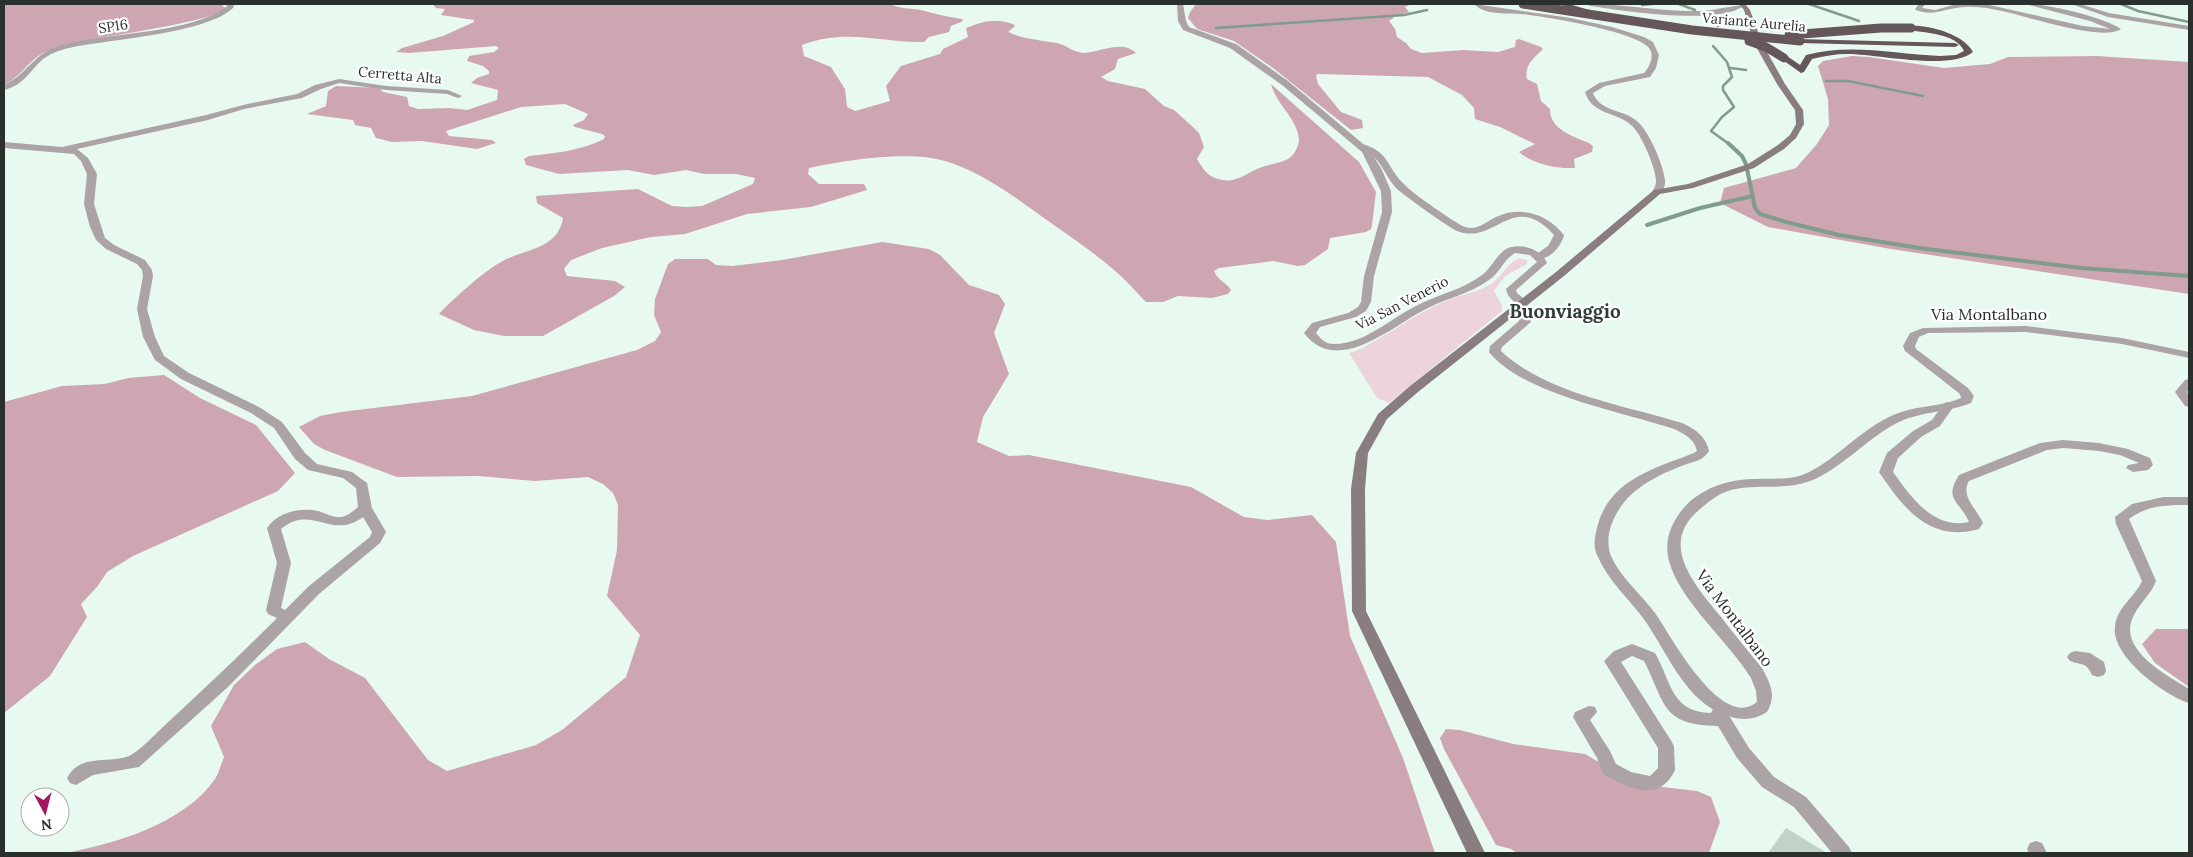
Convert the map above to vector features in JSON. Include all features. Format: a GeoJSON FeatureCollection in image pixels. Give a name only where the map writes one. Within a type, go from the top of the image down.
{"type":"FeatureCollection","features":[{"type":"Feature","properties":{"kind":"highway","name":"Variante Aurelia"},"geometry":{"type":"LineString","coordinates":[[1523,4],[1692,30],[1800,41],[1955,45]]}},
{"type":"Feature","properties":{"kind":"highway"},"geometry":{"type":"LineString","coordinates":[[1561,4],[1649,24]]}},
{"type":"Feature","properties":{"kind":"highway"},"geometry":{"type":"LineString","coordinates":[[1692,30],[1790,35],[1881,28],[1911,28],[1954,38],[1966,46],[1969,52],[1960,57],[1942,58],[1855,51],[1831,51],[1809,57],[1801,70]]}},
{"type":"Feature","properties":{"kind":"highway"},"geometry":{"type":"LineString","coordinates":[[1692,30],[1744,40],[1766,47],[1801,70]]}},
{"type":"Feature","properties":{"kind":"highway"},"geometry":{"type":"LineString","coordinates":[[1801,70],[1800,58],[1805,52],[1813,48],[1879,43]]}},
{"type":"Feature","properties":{"kind":"main road"},"geometry":{"type":"LineString","coordinates":[[1476,853],[1358,611],[1358,489],[1362,453],[1382,417],[1657,192],[1690,186],[1751,166],[1781,147],[1793,136],[1802,117],[1758,43],[1747,10],[1742,4]]}},
{"type":"Feature","properties":{"kind":"street","name":"SP16"},"geometry":{"type":"LineString","coordinates":[[4,88],[27,74],[39,59],[51,52],[89,42],[197,22],[226,13],[231,7],[230,4]]}},
{"type":"Feature","properties":{"kind":"street","name":"Via San Venerio"},"geometry":{"type":"LineString","coordinates":[[1180,4],[1182,21],[1186,28],[1238,50],[1272,74],[1362,147],[1376,168],[1388,199],[1387,212],[1370,276],[1366,302],[1362,309],[1352,315],[1316,325],[1310,332],[1316,340],[1328,346],[1353,345],[1420,308],[1484,279],[1493,272],[1511,251],[1525,250],[1539,256]]}},
{"type":"Feature","properties":{"kind":"street"},"geometry":{"type":"LineString","coordinates":[[1477,4],[1490,9],[1560,18],[1633,36],[1652,46],[1655,58],[1647,75],[1628,81],[1602,85],[1589,92],[1592,101],[1597,105],[1625,117],[1641,130],[1661,179],[1657,192]]}},
{"type":"Feature","properties":{"kind":"street"},"geometry":{"type":"LineString","coordinates":[[1590,4],[1669,12],[1703,13],[1733,10],[1742,4]]}},
{"type":"Feature","properties":{"kind":"street"},"geometry":{"type":"LineString","coordinates":[[1922,4],[1917,8],[1928,13],[1954,6],[1979,6],[2010,10],[2045,20],[2101,31],[2111,32],[2117,29],[2092,19],[2028,4]]}},
{"type":"Feature","properties":{"kind":"street"},"geometry":{"type":"LineString","coordinates":[[2074,4],[2108,15],[2189,28]]}},
{"type":"Feature","properties":{"kind":"street","name":"Cerretta Alta"},"geometry":{"type":"LineString","coordinates":[[62,150],[208,117],[243,106],[299,96],[318,87],[339,81],[386,88],[448,92],[458,96]]}},
{"type":"Feature","properties":{"kind":"street"},"geometry":{"type":"LineString","coordinates":[[4,145],[77,152],[85,160],[92,174],[89,204],[95,227],[101,240],[110,247],[141,262],[147,270],[148,276],[142,309],[149,337],[159,358],[185,376],[255,410],[278,425],[300,456],[313,467],[347,475],[362,486],[365,508],[379,532],[375,540],[314,590],[222,683],[148,750],[133,762],[89,768],[76,778]]}},
{"type":"Feature","properties":{"kind":"street"},"geometry":{"type":"LineString","coordinates":[[1362,147],[1375,151],[1401,187],[1459,228],[1469,230],[1483,229],[1507,215],[1514,214],[1535,217],[1547,222],[1559,235],[1559,238],[1548,252],[1539,256],[1542,263],[1511,289],[1520,306]]}},
{"type":"Feature","properties":{"kind":"street","name":"Via Montalbano"},"geometry":{"type":"LineString","coordinates":[[1520,306],[1525,322],[1496,346],[1496,352],[1507,364],[1538,380],[1574,395],[1678,426],[1693,435],[1702,444],[1703,450],[1699,456],[1659,470],[1620,495],[1606,520],[1601,547],[1608,563],[1649,616],[1695,684],[1710,699],[1730,710],[1750,713],[1763,705],[1766,694],[1756,672],[1686,584],[1678,570],[1674,556],[1674,539],[1677,527],[1697,504],[1722,488],[1746,483],[1776,484],[1804,480],[1816,474],[1862,440],[1903,414],[1948,406],[1967,400],[1967,394],[1911,350],[1909,346],[1911,339],[1919,332],[1935,329],[2025,329],[2122,341],[2189,355]]}},
{"type":"Feature","properties":{"kind":"street"},"geometry":{"type":"LineString","coordinates":[[2189,383],[2182,392],[2189,403]]}},
{"type":"Feature","properties":{"kind":"street"},"geometry":{"type":"LineString","coordinates":[[1948,406],[1936,423],[1916,434],[1892,456],[1886,472],[1906,500],[1931,521],[1946,526],[1967,529],[1974,526],[1976,519],[1960,498],[1959,486],[1964,478],[2045,446],[2064,444],[2100,447],[2138,457],[2146,461],[2148,465],[2133,468]]}},
{"type":"Feature","properties":{"kind":"street"},"geometry":{"type":"LineString","coordinates":[[2189,501],[2154,503],[2138,507],[2122,517],[2123,524],[2149,581],[2142,595],[2127,612],[2120,627],[2121,636],[2132,654],[2143,666],[2189,697]]}},
{"type":"Feature","properties":{"kind":"street"},"geometry":{"type":"LineString","coordinates":[[287,617],[273,610],[284,563],[274,528],[282,520],[299,515],[320,516],[332,521],[344,522],[365,508]]}},
{"type":"Feature","properties":{"kind":"street"},"geometry":{"type":"LineString","coordinates":[[1590,712],[1581,717],[1582,721],[1604,756],[1609,769],[1628,778],[1653,784],[1667,770],[1666,747],[1612,661],[1619,655],[1632,650],[1650,657],[1672,705],[1678,713],[1703,720],[1723,720]]}},
{"type":"Feature","properties":{"kind":"street"},"geometry":{"type":"LineString","coordinates":[[2075,657],[2085,657],[2093,661],[2098,666],[2098,671]]}},
{"type":"Feature","properties":{"kind":"street"},"geometry":{"type":"LineString","coordinates":[[1710,699],[1743,753],[1768,782],[1800,802],[1842,853]]}},
{"type":"Feature","properties":{"kind":"shaded area"},"geometry":{"type":"Polygon","coordinates":[[[4,4],[221,4],[225,8],[196,20],[86,40],[47,51],[39,55],[18,75],[4,85],[4,4]]]}},
{"type":"Feature","properties":{"kind":"shaded area"},"geometry":{"type":"Polygon","coordinates":[[[432,4],[890,4],[901,8],[921,10],[962,19],[963,21],[951,26],[949,32],[929,37],[924,42],[849,37],[819,40],[802,45],[804,56],[831,67],[845,89],[847,107],[855,111],[890,101],[886,86],[901,66],[940,54],[943,49],[968,37],[966,28],[984,22],[1000,21],[1013,24],[1015,26],[1008,32],[1026,38],[1057,43],[1083,53],[1124,47],[1136,53],[1118,59],[1115,69],[1101,77],[1108,81],[1145,89],[1164,106],[1174,110],[1199,133],[1204,147],[1197,159],[1207,173],[1214,178],[1233,180],[1262,167],[1290,158],[1296,150],[1299,142],[1297,131],[1291,118],[1277,98],[1271,84],[1359,162],[1376,192],[1372,225],[1371,229],[1366,232],[1330,238],[1328,249],[1305,265],[1298,266],[1273,261],[1219,268],[1214,271],[1231,290],[1228,294],[1212,298],[1178,296],[1163,302],[1146,302],[1106,263],[1089,250],[1009,193],[972,171],[945,161],[914,156],[858,159],[809,168],[808,174],[819,184],[864,184],[867,190],[811,207],[747,214],[685,234],[651,237],[602,248],[571,260],[564,269],[567,276],[615,281],[625,287],[614,296],[543,336],[504,336],[474,330],[439,314],[494,266],[547,243],[554,237],[560,229],[563,218],[537,203],[536,196],[638,189],[672,206],[702,206],[753,184],[755,178],[736,174],[704,174],[686,170],[654,175],[628,170],[559,174],[526,165],[524,159],[529,156],[577,149],[604,139],[605,136],[602,134],[575,127],[573,125],[584,120],[588,114],[565,104],[521,107],[446,131],[449,136],[492,140],[496,143],[477,149],[422,141],[392,142],[376,138],[371,128],[355,125],[353,120],[307,114],[326,106],[328,91],[336,86],[379,88],[383,92],[407,97],[409,106],[418,109],[450,108],[467,110],[497,100],[498,90],[471,83],[477,78],[489,74],[489,71],[483,66],[467,61],[469,56],[494,52],[499,48],[496,46],[409,53],[396,52],[402,48],[443,36],[474,22],[474,20],[441,15],[445,9],[436,8],[432,4]]]}},
{"type":"Feature","properties":{"kind":"shaded area"},"geometry":{"type":"Polygon","coordinates":[[[1196,4],[1412,4],[1405,7],[1409,12],[1396,16],[1389,21],[1395,29],[1397,37],[1411,49],[1422,53],[1463,50],[1498,52],[1515,47],[1516,40],[1519,39],[1541,47],[1543,49],[1528,66],[1527,79],[1537,84],[1541,101],[1550,109],[1551,116],[1558,127],[1570,135],[1589,143],[1593,146],[1592,152],[1574,159],[1575,168],[1553,167],[1531,160],[1519,152],[1535,144],[1500,127],[1475,119],[1474,108],[1462,95],[1428,77],[1318,74],[1316,76],[1318,84],[1341,112],[1362,120],[1363,128],[1351,130],[1273,68],[1234,41],[1197,29],[1188,18],[1196,4]]]}},
{"type":"Feature","properties":{"kind":"shaded area"},"geometry":{"type":"Polygon","coordinates":[[[1852,56],[1944,68],[1990,64],[2008,57],[2097,56],[2189,62],[2189,294],[1891,249],[1768,227],[1720,203],[1724,188],[1796,168],[1817,144],[1829,125],[1828,99],[1818,66],[1823,61],[1852,56]]]}},
{"type":"Feature","properties":{"kind":"shaded area"},"geometry":{"type":"Polygon","coordinates":[[[882,242],[929,249],[940,255],[969,285],[999,295],[1005,304],[994,333],[1009,374],[983,417],[977,442],[1009,456],[1029,455],[1191,487],[1244,517],[1267,520],[1312,515],[1336,542],[1350,636],[1403,758],[1435,853],[65,853],[105,844],[148,829],[186,808],[202,794],[215,779],[224,757],[211,726],[234,685],[255,665],[277,649],[305,642],[329,659],[365,678],[428,760],[447,771],[536,745],[562,730],[626,677],[640,635],[607,596],[617,550],[618,505],[613,493],[603,484],[588,477],[535,481],[478,476],[397,477],[325,450],[314,444],[299,427],[320,416],[341,412],[472,396],[637,350],[655,341],[661,332],[654,315],[655,299],[668,264],[675,259],[708,259],[716,265],[732,266],[782,260],[882,242]]]}},
{"type":"Feature","properties":{"kind":"shaded area"},"geometry":{"type":"Polygon","coordinates":[[[1519,258],[1527,260],[1527,264],[1505,276],[1494,291],[1502,305],[1502,311],[1389,403],[1377,398],[1349,353],[1365,347],[1432,307],[1491,284],[1519,258]]]}},
{"type":"Feature","properties":{"kind":"shaded area"},"geometry":{"type":"Polygon","coordinates":[[[164,375],[200,398],[256,425],[295,473],[278,491],[133,556],[107,572],[97,587],[81,604],[87,617],[50,676],[4,713],[4,402],[62,386],[105,384],[128,378],[164,375]]]}},
{"type":"Feature","properties":{"kind":"shaded area"},"geometry":{"type":"Polygon","coordinates":[[[2156,629],[2189,629],[2189,687],[2155,663],[2142,644],[2156,629]]]}},
{"type":"Feature","properties":{"kind":"shaded area"},"geometry":{"type":"Polygon","coordinates":[[[1446,729],[1460,730],[1513,744],[1585,754],[1637,784],[1697,791],[1711,797],[1720,822],[1709,853],[1517,853],[1511,849],[1496,845],[1444,749],[1440,738],[1446,729]]]}},
{"type":"Feature","properties":{"kind":"building"},"geometry":{"type":"Polygon","coordinates":[[[1786,828],[1827,853],[1768,853],[1786,828]]]}},
{"type":"Feature","properties":{"kind":"waterway"},"geometry":{"type":"LineString","coordinates":[[1642,5],[1652,4]]}},
{"type":"Feature","properties":{"kind":"waterway"},"geometry":{"type":"LineString","coordinates":[[1679,4],[1695,10]]}},
{"type":"Feature","properties":{"kind":"waterway"},"geometry":{"type":"LineString","coordinates":[[1809,4],[1859,21]]}},
{"type":"Feature","properties":{"kind":"waterway"},"geometry":{"type":"LineString","coordinates":[[2121,4],[2138,11],[2189,22]]}},
{"type":"Feature","properties":{"kind":"waterway"},"geometry":{"type":"LineString","coordinates":[[1216,28],[1404,15],[1427,10]]}},
{"type":"Feature","properties":{"kind":"waterway"},"geometry":{"type":"LineString","coordinates":[[1703,14],[1718,26]]}},
{"type":"Feature","properties":{"kind":"waterway"},"geometry":{"type":"LineString","coordinates":[[1713,46],[1727,62],[1732,77],[1723,86],[1723,90],[1734,107],[1722,117],[1711,131],[1729,144]]}},
{"type":"Feature","properties":{"kind":"waterway"},"geometry":{"type":"LineString","coordinates":[[1731,68],[1746,70]]}},
{"type":"Feature","properties":{"kind":"waterway"},"geometry":{"type":"LineString","coordinates":[[1826,81],[1848,81],[1923,96]]}},
{"type":"Feature","properties":{"kind":"waterway"},"geometry":{"type":"LineString","coordinates":[[1728,143],[1742,156],[1746,164],[1753,196]]}},
{"type":"Feature","properties":{"kind":"waterway"},"geometry":{"type":"LineString","coordinates":[[1647,225],[1700,208],[1753,196]]}},
{"type":"Feature","properties":{"kind":"waterway"},"geometry":{"type":"LineString","coordinates":[[1753,196],[1755,208],[1760,214],[1839,235],[1919,248],[2081,268],[2189,276]]}},
{"type":"Feature","properties":{"kind":"district","name":"Buonviaggio"},"geometry":{"type":"Point","coordinates":[1565,311]}}]}
